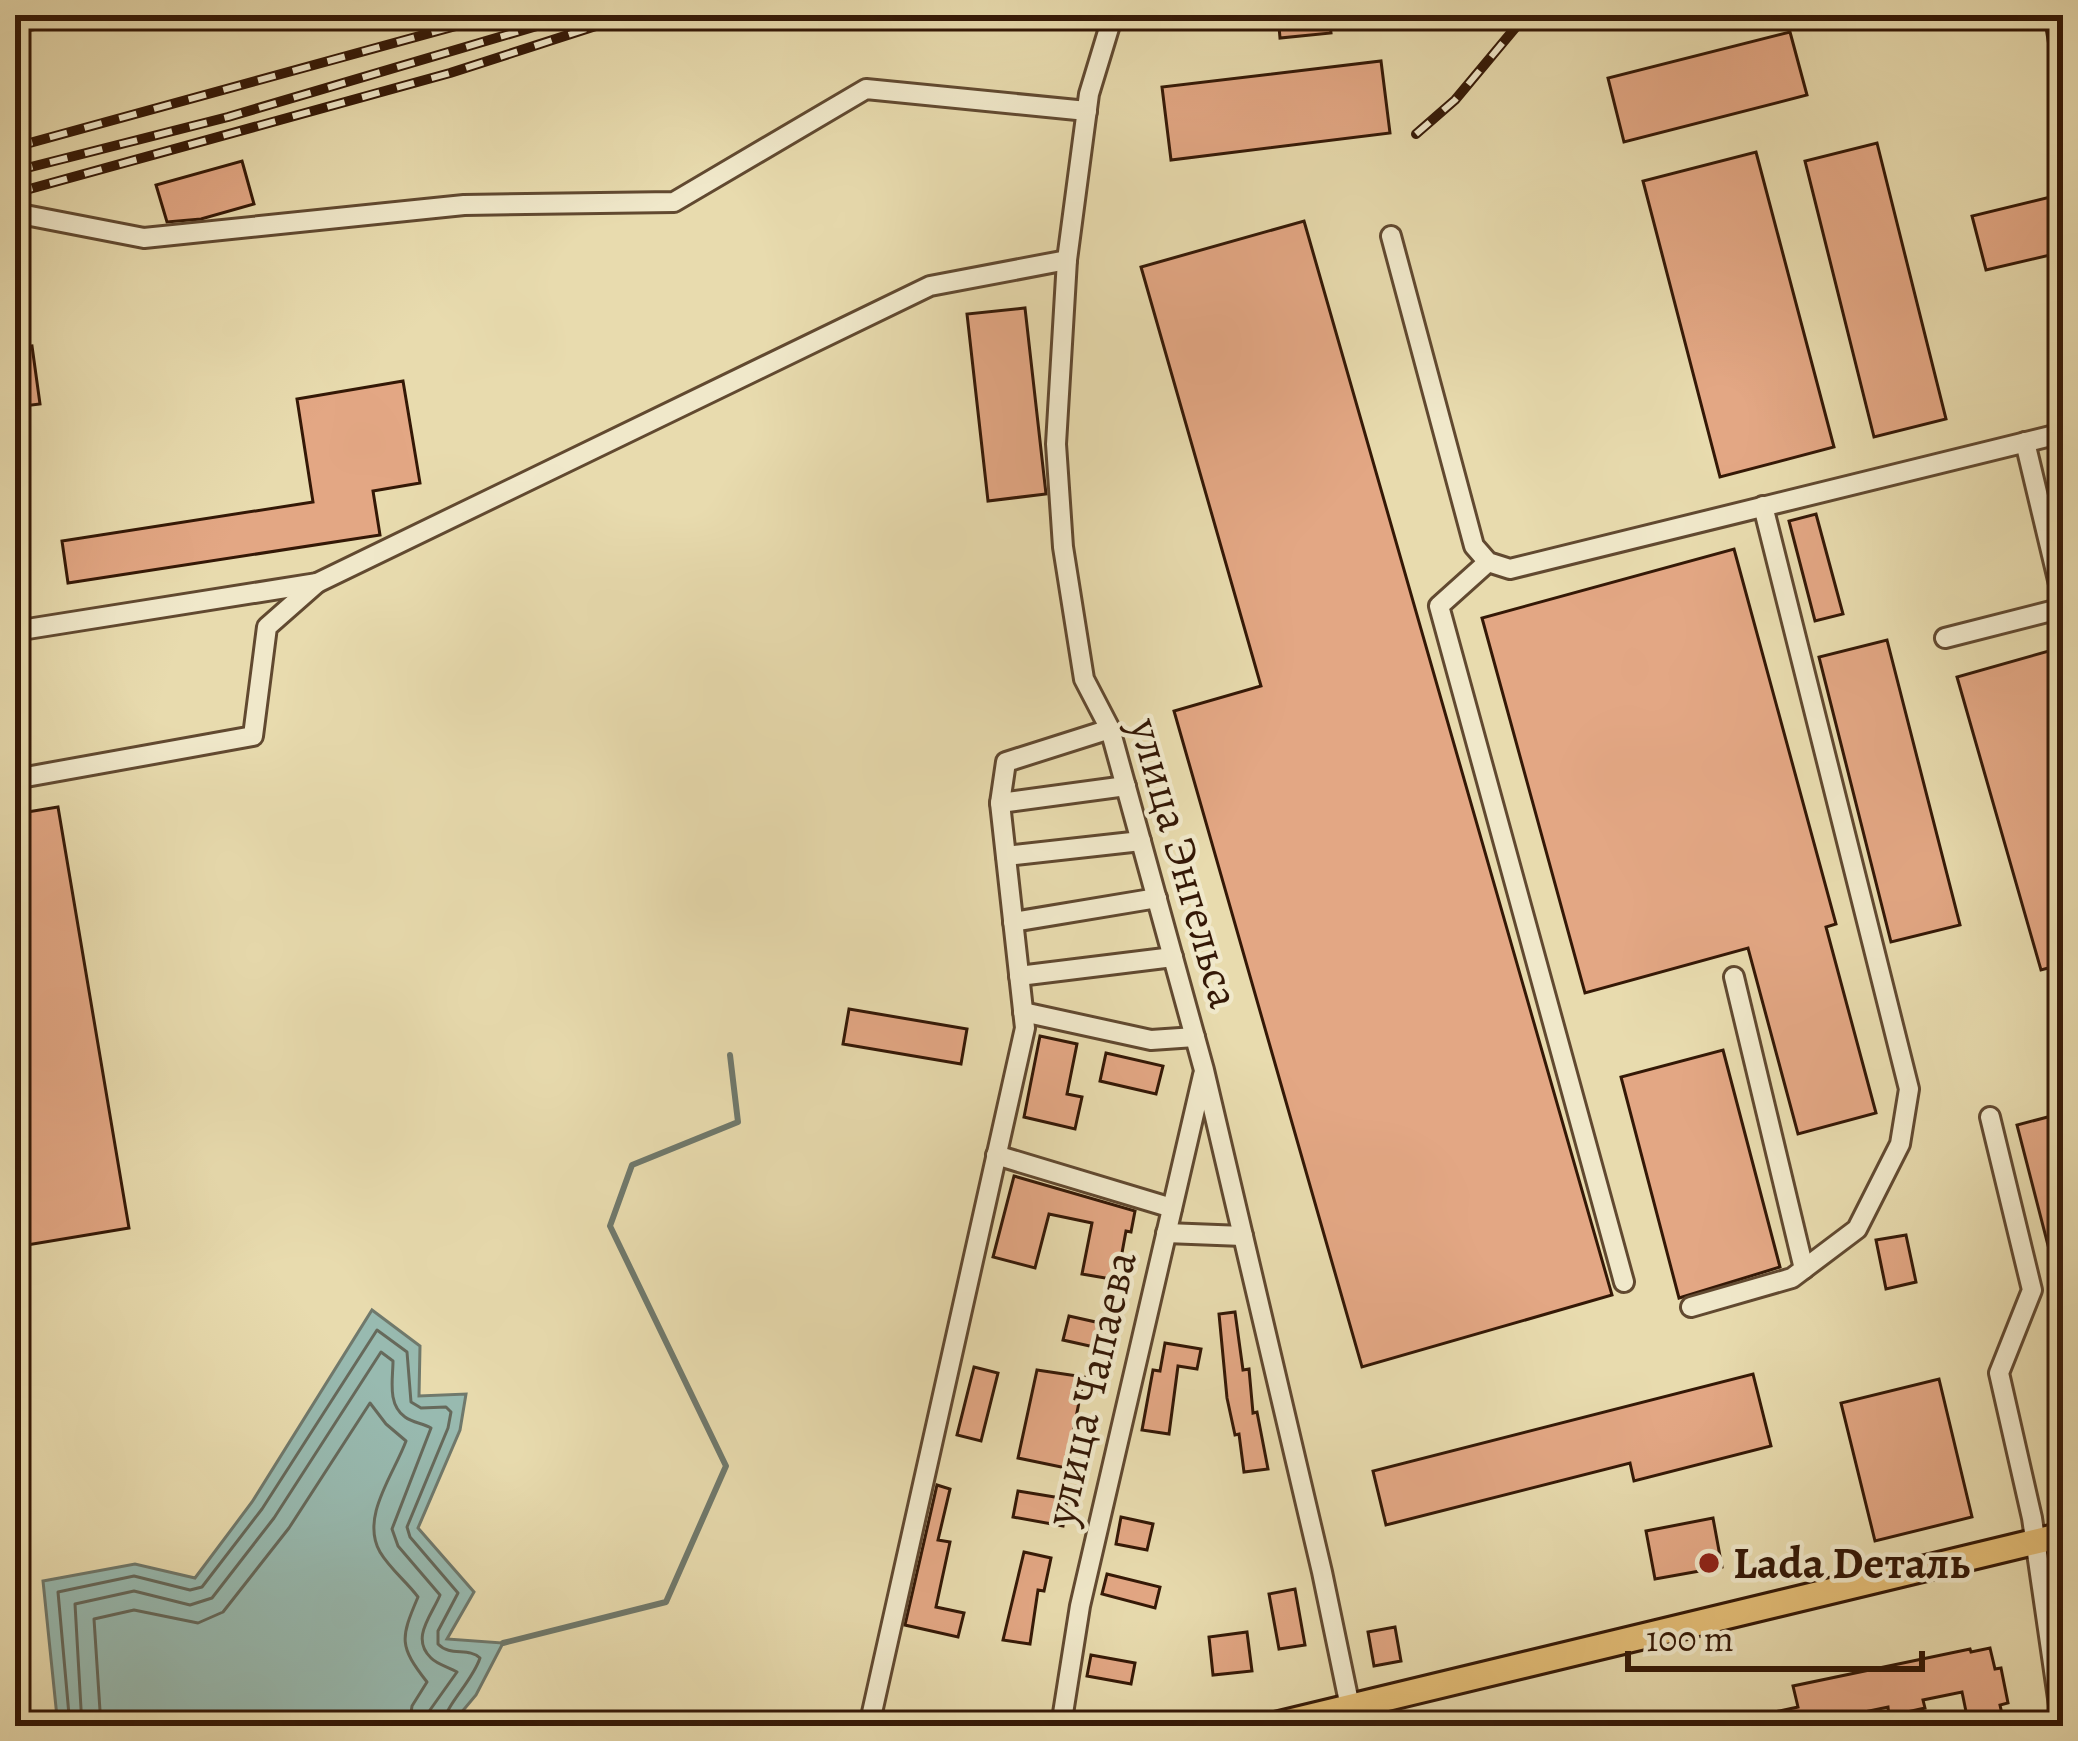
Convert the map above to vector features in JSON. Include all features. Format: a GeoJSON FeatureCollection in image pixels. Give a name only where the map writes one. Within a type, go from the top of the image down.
{"type":"FeatureCollection","features":[{"type":"Feature","properties":{"kind":"main road"},"geometry":{"type":"LineString","coordinates":[[1270,1726],[1352,1717],[2063,1535]]}},
{"type":"Feature","properties":{"kind":"street"},"geometry":{"type":"LineString","coordinates":[[15,23],[52,15]]}},
{"type":"Feature","properties":{"kind":"street","name":"улица Энгельса"},"geometry":{"type":"LineString","coordinates":[[1113,15],[1087,111],[1067,260],[1056,444],[1063,547],[1084,679],[1110,729],[1204,1070],[1352,1717]]}},
{"type":"Feature","properties":{"kind":"street"},"geometry":{"type":"LineString","coordinates":[[15,213],[143,238],[464,205],[674,202],[866,89],[1087,111]]}},
{"type":"Feature","properties":{"kind":"street"},"geometry":{"type":"LineString","coordinates":[[1391,236],[1474,546],[1488,562],[1510,568],[2063,433]]}},
{"type":"Feature","properties":{"kind":"street"},"geometry":{"type":"LineString","coordinates":[[15,779],[253,736],[267,627],[317,583],[930,286],[1067,260]]}},
{"type":"Feature","properties":{"kind":"street"},"geometry":{"type":"LineString","coordinates":[[1945,638],[2063,604],[2025,442]]}},
{"type":"Feature","properties":{"kind":"street"},"geometry":{"type":"LineString","coordinates":[[1691,1307],[1792,1278],[1857,1229],[1900,1144],[1909,1089],[1763,506]]}},
{"type":"Feature","properties":{"kind":"street"},"geometry":{"type":"LineString","coordinates":[[1488,562],[1439,606],[1624,1282]]}},
{"type":"Feature","properties":{"kind":"street"},"geometry":{"type":"LineString","coordinates":[[15,631],[317,583]]}},
{"type":"Feature","properties":{"kind":"street"},"geometry":{"type":"LineString","coordinates":[[868,1726],[1024,1028],[1000,802],[1006,762],[1110,729]]}},
{"type":"Feature","properties":{"kind":"street"},"geometry":{"type":"LineString","coordinates":[[1000,802],[1126,786]]}},
{"type":"Feature","properties":{"kind":"street"},"geometry":{"type":"LineString","coordinates":[[1006,856],[1141,841]]}},
{"type":"Feature","properties":{"kind":"street"},"geometry":{"type":"LineString","coordinates":[[1013,922],[1157,898]]}},
{"type":"Feature","properties":{"kind":"street"},"geometry":{"type":"LineString","coordinates":[[1019,976],[1173,957]]}},
{"type":"Feature","properties":{"kind":"street"},"geometry":{"type":"LineString","coordinates":[[1734,977],[1804,1269]]}},
{"type":"Feature","properties":{"kind":"street"},"geometry":{"type":"LineString","coordinates":[[1023,1012],[1150,1040],[1195,1037]]}},
{"type":"Feature","properties":{"kind":"street","name":"улица Чапаева"},"geometry":{"type":"LineString","coordinates":[[1061,1726],[1080,1606],[1204,1070]]}},
{"type":"Feature","properties":{"kind":"street"},"geometry":{"type":"LineString","coordinates":[[1990,1117],[2032,1290],[1999,1372],[2032,1518],[2056,1725]]}},
{"type":"Feature","properties":{"kind":"street"},"geometry":{"type":"LineString","coordinates":[[996,1155],[1172,1208]]}},
{"type":"Feature","properties":{"kind":"street"},"geometry":{"type":"LineString","coordinates":[[1166,1233],[1243,1235]]}},
{"type":"Feature","properties":{"kind":"water"},"geometry":{"type":"Polygon","coordinates":[[[372,1310],[420,1346],[419,1396],[466,1394],[460,1430],[418,1528],[474,1592],[447,1639],[503,1643],[476,1695],[450,1726],[41,1726],[57,1717],[43,1581],[135,1564],[195,1578],[252,1502],[372,1310]]]}},
{"type":"Feature","properties":{"kind":"building"},"geometry":{"type":"Polygon","coordinates":[[[1278,15],[1329,15],[1331,33],[1280,38],[1278,15]]]}},
{"type":"Feature","properties":{"kind":"building"},"geometry":{"type":"Polygon","coordinates":[[[2044,15],[2063,15],[2063,76],[2054,77],[2044,15]]]}},
{"type":"Feature","properties":{"kind":"building"},"geometry":{"type":"Polygon","coordinates":[[[1790,32],[1807,95],[1624,142],[1608,78],[1790,32]]]}},
{"type":"Feature","properties":{"kind":"building"},"geometry":{"type":"Polygon","coordinates":[[[1381,61],[1390,133],[1171,160],[1162,87],[1381,61]]]}},
{"type":"Feature","properties":{"kind":"building"},"geometry":{"type":"Polygon","coordinates":[[[1877,143],[1946,419],[1874,437],[1805,161],[1877,143]]]}},
{"type":"Feature","properties":{"kind":"building"},"geometry":{"type":"Polygon","coordinates":[[[1756,152],[1834,447],[1720,477],[1643,181],[1756,152]]]}},
{"type":"Feature","properties":{"kind":"building"},"geometry":{"type":"Polygon","coordinates":[[[242,161],[254,204],[201,219],[167,222],[156,185],[242,161]]]}},
{"type":"Feature","properties":{"kind":"building"},"geometry":{"type":"Polygon","coordinates":[[[2063,194],[2063,252],[1986,270],[1972,216],[2063,194]]]}},
{"type":"Feature","properties":{"kind":"building"},"geometry":{"type":"Polygon","coordinates":[[[1304,221],[1612,1295],[1362,1367],[1174,711],[1261,686],[1141,267],[1304,221]]]}},
{"type":"Feature","properties":{"kind":"building"},"geometry":{"type":"Polygon","coordinates":[[[1025,308],[1046,494],[988,501],[967,314],[1025,308]]]}},
{"type":"Feature","properties":{"kind":"building"},"geometry":{"type":"Polygon","coordinates":[[[32,346],[40,404],[15,407],[15,348],[32,346]]]}},
{"type":"Feature","properties":{"kind":"building"},"geometry":{"type":"Polygon","coordinates":[[[403,381],[420,483],[373,491],[380,535],[68,583],[62,541],[313,502],[297,399],[403,381]]]}},
{"type":"Feature","properties":{"kind":"building"},"geometry":{"type":"Polygon","coordinates":[[[1816,514],[1843,614],[1815,621],[1789,521],[1816,514]]]}},
{"type":"Feature","properties":{"kind":"building"},"geometry":{"type":"Polygon","coordinates":[[[1734,549],[1836,924],[1826,927],[1876,1113],[1798,1134],[1748,948],[1585,993],[1482,618],[1734,549]]]}},
{"type":"Feature","properties":{"kind":"building"},"geometry":{"type":"Polygon","coordinates":[[[1887,640],[1960,925],[1891,942],[1819,657],[1887,640]]]}},
{"type":"Feature","properties":{"kind":"building"},"geometry":{"type":"Polygon","coordinates":[[[2063,647],[2063,964],[2041,970],[1957,677],[2063,647]]]}},
{"type":"Feature","properties":{"kind":"building"},"geometry":{"type":"Polygon","coordinates":[[[58,807],[129,1228],[15,1247],[15,814],[58,807]]]}},
{"type":"Feature","properties":{"kind":"building"},"geometry":{"type":"Polygon","coordinates":[[[849,1009],[967,1029],[961,1064],[843,1044],[849,1009]]]}},
{"type":"Feature","properties":{"kind":"building"},"geometry":{"type":"Polygon","coordinates":[[[1040,1036],[1077,1044],[1067,1094],[1082,1097],[1075,1129],[1024,1117],[1040,1036]]]}},
{"type":"Feature","properties":{"kind":"building"},"geometry":{"type":"Polygon","coordinates":[[[1723,1050],[1780,1267],[1679,1298],[1621,1077],[1723,1050]]]}},
{"type":"Feature","properties":{"kind":"building"},"geometry":{"type":"Polygon","coordinates":[[[1106,1053],[1163,1066],[1156,1094],[1100,1081],[1106,1053]]]}},
{"type":"Feature","properties":{"kind":"building"},"geometry":{"type":"Polygon","coordinates":[[[2063,1113],[2063,1284],[2058,1284],[2017,1125],[2063,1113]]]}},
{"type":"Feature","properties":{"kind":"building"},"geometry":{"type":"Polygon","coordinates":[[[1014,1176],[1135,1211],[1131,1232],[1126,1231],[1117,1280],[1082,1274],[1092,1223],[1049,1214],[1035,1268],[993,1257],[1014,1176]]]}},
{"type":"Feature","properties":{"kind":"building"},"geometry":{"type":"Polygon","coordinates":[[[1906,1235],[1916,1282],[1886,1289],[1876,1240],[1906,1235]]]}},
{"type":"Feature","properties":{"kind":"building"},"geometry":{"type":"Polygon","coordinates":[[[1235,1312],[1243,1370],[1249,1369],[1253,1413],[1257,1412],[1268,1469],[1244,1472],[1239,1434],[1235,1435],[1227,1398],[1219,1314],[1235,1312]]]}},
{"type":"Feature","properties":{"kind":"building"},"geometry":{"type":"Polygon","coordinates":[[[1069,1316],[1100,1323],[1094,1347],[1063,1340],[1069,1316]]]}},
{"type":"Feature","properties":{"kind":"building"},"geometry":{"type":"Polygon","coordinates":[[[1165,1343],[1201,1349],[1197,1369],[1178,1366],[1169,1434],[1142,1430],[1153,1370],[1160,1371],[1165,1343]]]}},
{"type":"Feature","properties":{"kind":"building"},"geometry":{"type":"Polygon","coordinates":[[[974,1367],[998,1373],[981,1441],[957,1435],[974,1367]]]}},
{"type":"Feature","properties":{"kind":"building"},"geometry":{"type":"Polygon","coordinates":[[[1037,1370],[1084,1377],[1066,1468],[1018,1458],[1037,1370]]]}},
{"type":"Feature","properties":{"kind":"building"},"geometry":{"type":"Polygon","coordinates":[[[1753,1374],[1771,1446],[1634,1481],[1630,1463],[1386,1525],[1373,1471],[1753,1374]]]}},
{"type":"Feature","properties":{"kind":"building"},"geometry":{"type":"Polygon","coordinates":[[[1939,1379],[1972,1517],[1875,1541],[1841,1403],[1939,1379]]]}},
{"type":"Feature","properties":{"kind":"building"},"geometry":{"type":"Polygon","coordinates":[[[937,1485],[950,1489],[938,1540],[950,1542],[936,1607],[964,1613],[958,1637],[905,1625],[937,1485]]]}},
{"type":"Feature","properties":{"kind":"building"},"geometry":{"type":"Polygon","coordinates":[[[1018,1491],[1067,1499],[1063,1526],[1013,1517],[1018,1491]]]}},
{"type":"Feature","properties":{"kind":"building"},"geometry":{"type":"Polygon","coordinates":[[[1121,1517],[1153,1524],[1147,1550],[1116,1544],[1121,1517]]]}},
{"type":"Feature","properties":{"kind":"building"},"geometry":{"type":"Polygon","coordinates":[[[1713,1518],[1722,1567],[1655,1579],[1646,1531],[1713,1518]]]}},
{"type":"Feature","properties":{"kind":"building"},"geometry":{"type":"Polygon","coordinates":[[[1024,1552],[1051,1558],[1044,1591],[1038,1590],[1030,1644],[1003,1640],[1024,1552]]]}},
{"type":"Feature","properties":{"kind":"building"},"geometry":{"type":"Polygon","coordinates":[[[1107,1574],[1160,1587],[1155,1608],[1102,1594],[1107,1574]]]}},
{"type":"Feature","properties":{"kind":"building"},"geometry":{"type":"Polygon","coordinates":[[[1295,1589],[1305,1645],[1279,1649],[1269,1594],[1295,1589]]]}},
{"type":"Feature","properties":{"kind":"building"},"geometry":{"type":"Polygon","coordinates":[[[1395,1627],[1401,1661],[1374,1666],[1368,1632],[1395,1627]]]}},
{"type":"Feature","properties":{"kind":"building"},"geometry":{"type":"Polygon","coordinates":[[[1247,1632],[1252,1671],[1213,1675],[1209,1637],[1247,1632]]]}},
{"type":"Feature","properties":{"kind":"building"},"geometry":{"type":"Polygon","coordinates":[[[1990,1648],[1995,1669],[2001,1668],[2008,1703],[2000,1705],[2004,1723],[1969,1726],[1962,1692],[1923,1700],[1925,1708],[1889,1716],[1888,1707],[1855,1714],[1857,1722],[1839,1726],[1742,1726],[1741,1719],[1798,1707],[1793,1686],[1990,1648]]]}},
{"type":"Feature","properties":{"kind":"building"},"geometry":{"type":"Polygon","coordinates":[[[1091,1655],[1135,1663],[1131,1684],[1087,1676],[1091,1655]]]}},
{"type":"Feature","properties":{"kind":"waterway"},"geometry":{"type":"LineString","coordinates":[[503,1643],[666,1602],[726,1466],[610,1226],[632,1165],[738,1122],[730,1055]]}},
{"type":"Feature","properties":{"kind":"railway"},"geometry":{"type":"LineString","coordinates":[[15,147],[496,15]]}},
{"type":"Feature","properties":{"kind":"railway"},"geometry":{"type":"LineString","coordinates":[[15,171],[228,117],[574,15]]}},
{"type":"Feature","properties":{"kind":"railway"},"geometry":{"type":"LineString","coordinates":[[15,193],[450,73],[630,15]]}},
{"type":"Feature","properties":{"kind":"railway"},"geometry":{"type":"LineString","coordinates":[[1416,134],[1455,100],[1526,15]]}},
{"type":"Feature","properties":{"kind":"place","name":"Lada Dеталь"},"geometry":{"type":"Point","coordinates":[1709,1563]}}]}
